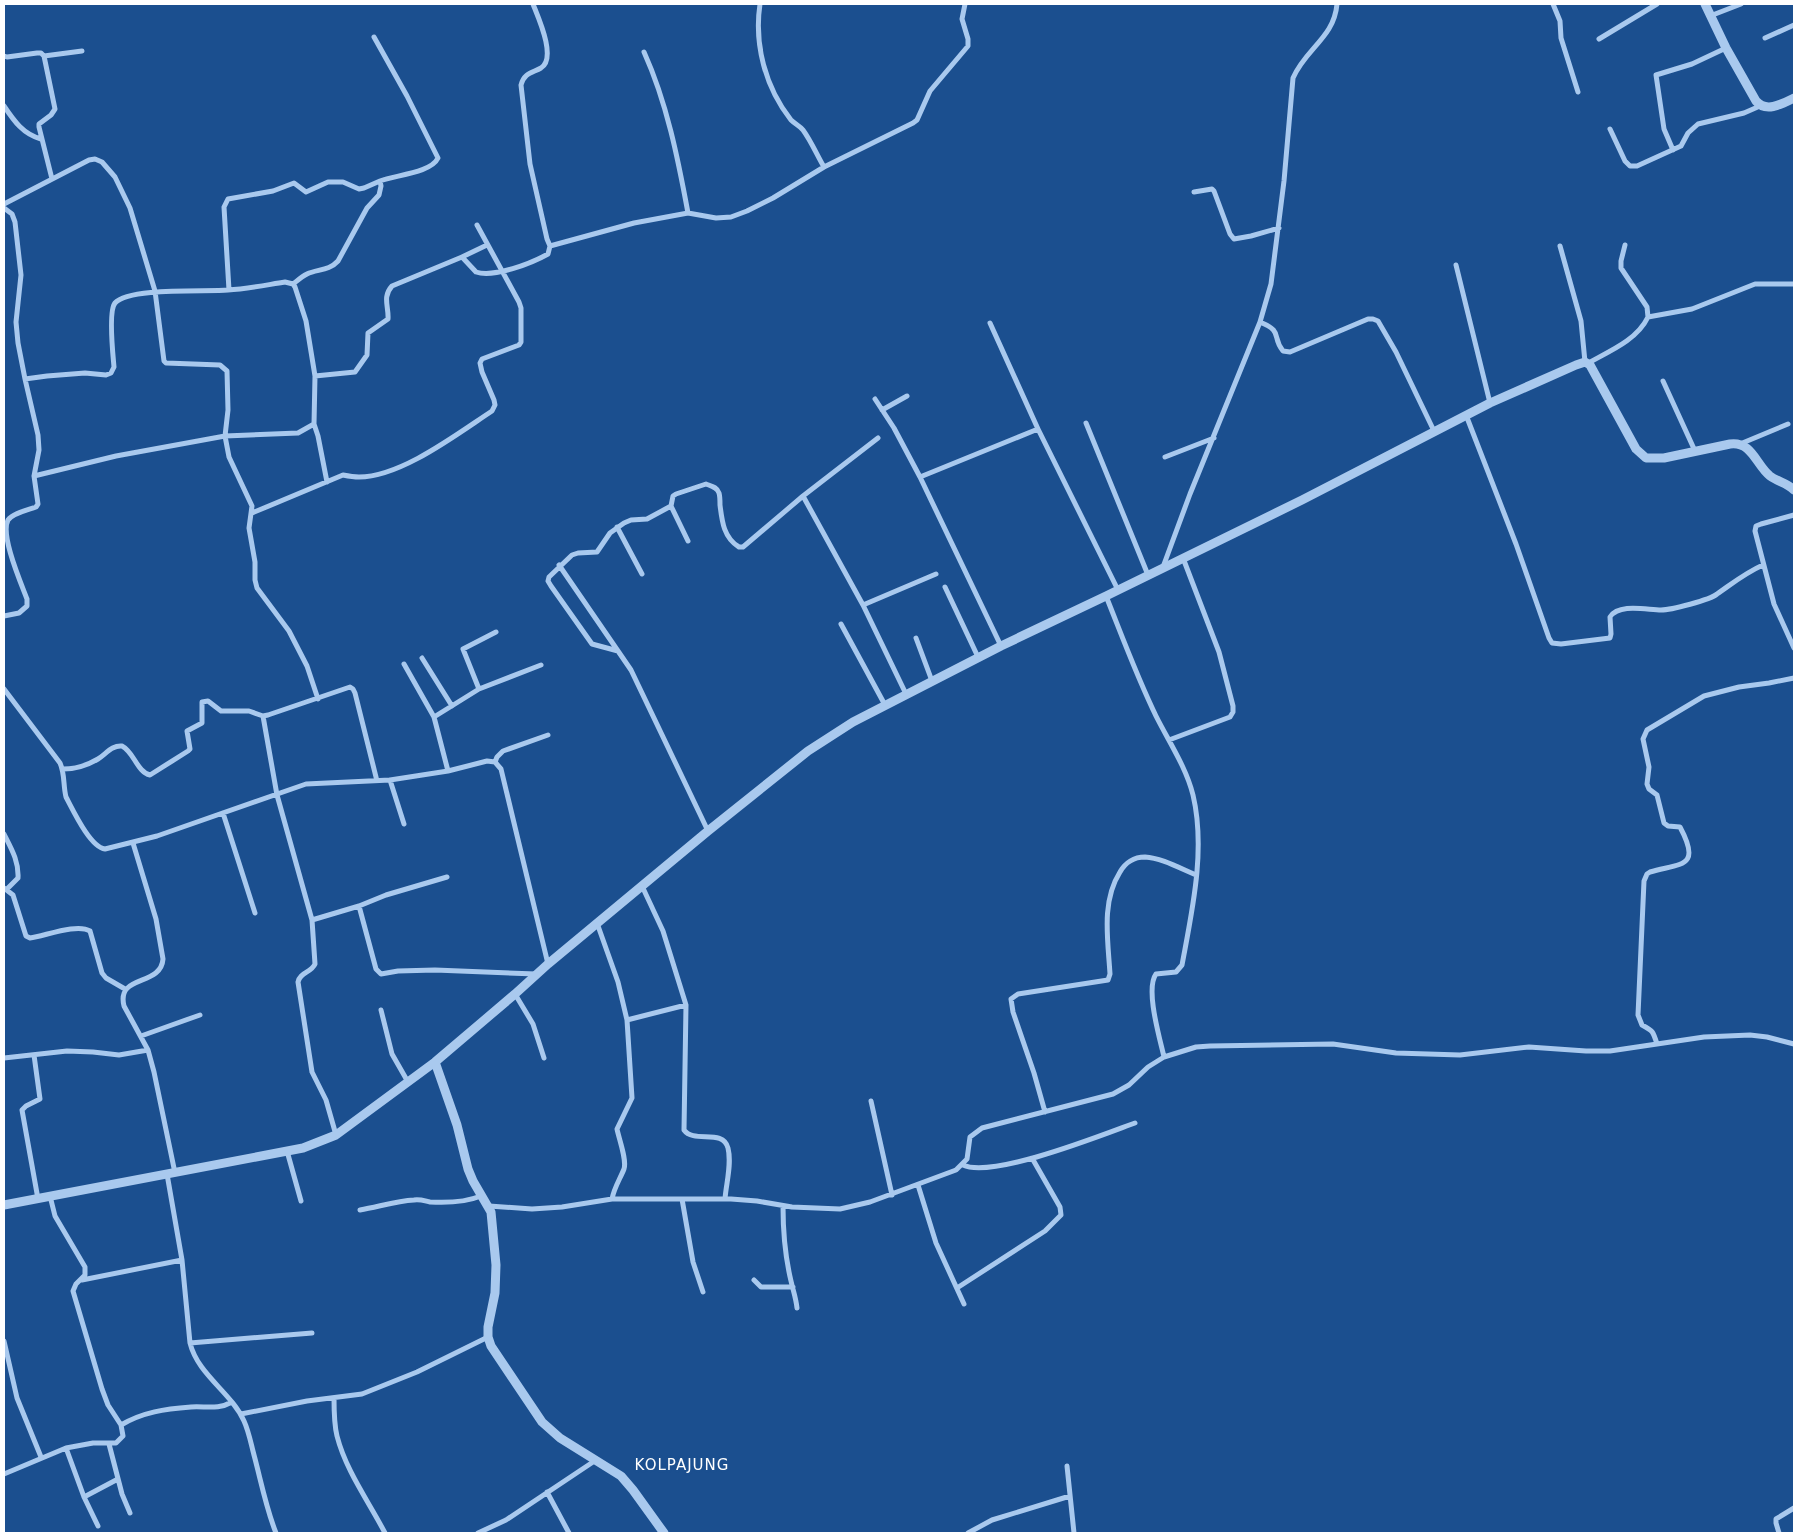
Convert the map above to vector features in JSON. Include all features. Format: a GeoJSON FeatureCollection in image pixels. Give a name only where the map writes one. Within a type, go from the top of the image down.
{"type":"FeatureCollection","features":[{"type":"Feature","properties":{"kind":"street"},"geometry":{"type":"LineString","coordinates":[[462,257],[476,272],[485,274],[501,271],[548,254],[550,246],[530,164],[521,85],[522,79],[525,76],[543,67],[548,56],[545,36],[533,4]]}},
{"type":"Feature","properties":{"kind":"street"},"geometry":{"type":"LineString","coordinates":[[760,4],[758,30],[761,60],[777,97],[791,119],[802,130],[824,167]]}},
{"type":"Feature","properties":{"kind":"street"},"geometry":{"type":"LineString","coordinates":[[550,246],[556,246],[634,223],[688,214],[716,218],[747,211],[773,198],[824,167],[917,120],[930,91],[968,46],[968,39],[962,19],[965,4]]}},
{"type":"Feature","properties":{"kind":"street"},"geometry":{"type":"LineString","coordinates":[[1163,567],[1260,322],[1272,284],[1289,136],[1293,78],[1298,66],[1328,32],[1334,21],[1337,4]]}},
{"type":"Feature","properties":{"kind":"street"},"geometry":{"type":"LineString","coordinates":[[1553,4],[1560,21],[1561,38],[1578,92]]}},
{"type":"Feature","properties":{"kind":"street"},"geometry":{"type":"LineString","coordinates":[[1599,39],[1657,4]]}},
{"type":"Feature","properties":{"kind":"street"},"geometry":{"type":"LineString","coordinates":[[1705,4],[1726,48],[1760,106]]}},
{"type":"Feature","properties":{"kind":"street"},"geometry":{"type":"LineString","coordinates":[[1710,16],[1741,4]]}},
{"type":"Feature","properties":{"kind":"street"},"geometry":{"type":"LineString","coordinates":[[1764,38],[1794,25]]}},
{"type":"Feature","properties":{"kind":"street"},"geometry":{"type":"LineString","coordinates":[[229,290],[224,207],[228,199],[273,190],[294,183],[306,192],[328,182],[343,182],[359,189],[427,168],[436,163],[438,158],[407,96],[374,37]]}},
{"type":"Feature","properties":{"kind":"street"},"geometry":{"type":"LineString","coordinates":[[1673,150],[1663,123],[1656,75],[1692,64],[1726,48]]}},
{"type":"Feature","properties":{"kind":"street"},"geometry":{"type":"LineString","coordinates":[[4,56],[37,53],[44,56],[82,51]]}},
{"type":"Feature","properties":{"kind":"street"},"geometry":{"type":"LineString","coordinates":[[644,52],[669,125],[688,214]]}},
{"type":"Feature","properties":{"kind":"street"},"geometry":{"type":"LineString","coordinates":[[44,56],[55,109],[51,115],[39,124],[41,140],[52,179]]}},
{"type":"Feature","properties":{"kind":"street"},"geometry":{"type":"LineString","coordinates":[[1610,129],[1626,161],[1630,166],[1637,166],[1681,146],[1688,133],[1698,124],[1744,113],[1760,106],[1778,105],[1794,98]]}},
{"type":"Feature","properties":{"kind":"street"},"geometry":{"type":"LineString","coordinates":[[4,106],[22,130],[41,140]]}},
{"type":"Feature","properties":{"kind":"street"},"geometry":{"type":"LineString","coordinates":[[4,616],[19,613],[27,606],[27,599],[6,546],[6,525],[13,515],[36,507],[38,504],[34,476],[39,450],[38,435],[24,379],[18,343],[16,322],[21,275],[15,222],[12,214],[4,206],[52,179],[89,160],[95,159],[102,162],[115,176],[130,208],[155,291],[164,361],[166,363],[220,365],[227,370],[228,410],[224,436],[227,450],[252,506],[249,528],[257,588],[289,630],[306,666],[318,699]]}},
{"type":"Feature","properties":{"kind":"street"},"geometry":{"type":"LineString","coordinates":[[24,379],[85,373],[106,375],[111,372],[114,367],[112,307],[119,299],[155,291],[229,290],[285,282],[293,284],[308,274],[334,265],[367,208],[379,195],[380,181]]}},
{"type":"Feature","properties":{"kind":"street"},"geometry":{"type":"LineString","coordinates":[[1194,192],[1207,188],[1214,190],[1230,234],[1234,239],[1279,228]]}},
{"type":"Feature","properties":{"kind":"street"},"geometry":{"type":"LineString","coordinates":[[252,513],[343,475],[357,478],[379,474],[410,462],[468,428],[492,411],[495,405],[494,400],[480,363],[482,359],[519,345],[521,342],[521,308],[477,225]]}},
{"type":"Feature","properties":{"kind":"street"},"geometry":{"type":"LineString","coordinates":[[315,376],[355,372],[367,355],[368,333],[388,319],[386,305],[388,291],[392,286],[487,245]]}},
{"type":"Feature","properties":{"kind":"street"},"geometry":{"type":"LineString","coordinates":[[1625,245],[1621,268],[1647,307],[1650,317]]}},
{"type":"Feature","properties":{"kind":"street"},"geometry":{"type":"LineString","coordinates":[[1560,246],[1581,321],[1588,363],[1640,454],[1646,458],[1654,459],[1730,444],[1740,444],[1788,424]]}},
{"type":"Feature","properties":{"kind":"street"},"geometry":{"type":"LineString","coordinates":[[1456,264],[1490,403]]}},
{"type":"Feature","properties":{"kind":"street"},"geometry":{"type":"LineString","coordinates":[[293,284],[306,321],[315,376],[314,424],[327,482]]}},
{"type":"Feature","properties":{"kind":"street"},"geometry":{"type":"LineString","coordinates":[[4,1206],[287,1151],[317,1144],[336,1135],[435,1062],[597,923],[808,751],[853,722],[978,657],[1107,599],[1118,590],[1302,500],[1490,403],[1588,363],[1628,341],[1650,317],[1703,306],[1755,284],[1794,284]]}},
{"type":"Feature","properties":{"kind":"street"},"geometry":{"type":"LineString","coordinates":[[1260,322],[1274,329],[1279,346],[1283,351],[1290,352],[1368,319],[1378,321],[1396,352],[1402,368],[1434,431]]}},
{"type":"Feature","properties":{"kind":"street"},"geometry":{"type":"LineString","coordinates":[[990,323],[1038,429],[1118,590]]}},
{"type":"Feature","properties":{"kind":"street"},"geometry":{"type":"LineString","coordinates":[[1663,381],[1695,451]]}},
{"type":"Feature","properties":{"kind":"street"},"geometry":{"type":"LineString","coordinates":[[882,410],[907,396]]}},
{"type":"Feature","properties":{"kind":"street"},"geometry":{"type":"LineString","coordinates":[[875,398],[920,477],[1001,646]]}},
{"type":"Feature","properties":{"kind":"street"},"geometry":{"type":"LineString","coordinates":[[1466,415],[1552,643],[1561,644],[1610,638],[1612,636],[1610,617],[1613,613],[1640,607],[1666,610],[1712,598],[1747,572],[1763,565]]}},
{"type":"Feature","properties":{"kind":"street"},"geometry":{"type":"LineString","coordinates":[[1086,423],[1148,575]]}},
{"type":"Feature","properties":{"kind":"street"},"geometry":{"type":"LineString","coordinates":[[34,476],[116,456],[224,436],[298,432],[314,424]]}},
{"type":"Feature","properties":{"kind":"street"},"geometry":{"type":"LineString","coordinates":[[920,477],[1038,429]]}},
{"type":"Feature","properties":{"kind":"street"},"geometry":{"type":"LineString","coordinates":[[688,541],[671,506],[673,496],[676,494],[706,484],[712,486],[719,493],[722,524],[731,540],[739,547],[747,544],[803,496],[878,438]]}},
{"type":"Feature","properties":{"kind":"street"},"geometry":{"type":"LineString","coordinates":[[1165,457],[1214,438]]}},
{"type":"Feature","properties":{"kind":"street"},"geometry":{"type":"LineString","coordinates":[[1740,444],[1748,448],[1771,477],[1794,490]]}},
{"type":"Feature","properties":{"kind":"street"},"geometry":{"type":"LineString","coordinates":[[803,496],[863,605],[906,694]]}},
{"type":"Feature","properties":{"kind":"street"},"geometry":{"type":"LineString","coordinates":[[618,651],[596,646],[586,637],[548,581],[551,573],[559,565],[578,553],[597,552],[610,533],[617,527],[630,520],[647,519],[671,506]]}},
{"type":"Feature","properties":{"kind":"street"},"geometry":{"type":"LineString","coordinates":[[1794,515],[1756,526],[1754,531],[1774,604],[1794,648]]}},
{"type":"Feature","properties":{"kind":"street"},"geometry":{"type":"LineString","coordinates":[[617,527],[642,574]]}},
{"type":"Feature","properties":{"kind":"street"},"geometry":{"type":"LineString","coordinates":[[1169,740],[1230,717],[1234,706],[1218,652],[1183,558]]}},
{"type":"Feature","properties":{"kind":"street"},"geometry":{"type":"LineString","coordinates":[[559,565],[631,670],[708,831]]}},
{"type":"Feature","properties":{"kind":"street"},"geometry":{"type":"LineString","coordinates":[[863,605],[936,574]]}},
{"type":"Feature","properties":{"kind":"street"},"geometry":{"type":"LineString","coordinates":[[945,587],[978,657]]}},
{"type":"Feature","properties":{"kind":"street"},"geometry":{"type":"LineString","coordinates":[[1107,599],[1155,714],[1186,775],[1193,795],[1198,826],[1196,875],[1182,965],[1176,972],[1156,974],[1152,984],[1152,1000],[1164,1057]]}},
{"type":"Feature","properties":{"kind":"street"},"geometry":{"type":"LineString","coordinates":[[841,624],[885,704]]}},
{"type":"Feature","properties":{"kind":"street"},"geometry":{"type":"LineString","coordinates":[[479,689],[462,649],[496,632]]}},
{"type":"Feature","properties":{"kind":"street"},"geometry":{"type":"LineString","coordinates":[[916,638],[932,681]]}},
{"type":"Feature","properties":{"kind":"street"},"geometry":{"type":"LineString","coordinates":[[422,658],[452,706]]}},
{"type":"Feature","properties":{"kind":"street"},"geometry":{"type":"LineString","coordinates":[[404,664],[434,717],[448,771]]}},
{"type":"Feature","properties":{"kind":"street"},"geometry":{"type":"LineString","coordinates":[[434,717],[479,689],[541,664]]}},
{"type":"Feature","properties":{"kind":"street"},"geometry":{"type":"LineString","coordinates":[[1657,1044],[1654,1032],[1652,1029],[1642,1025],[1638,1015],[1644,881],[1650,872],[1683,864],[1688,860],[1690,852],[1680,828],[1668,826],[1664,823],[1656,795],[1649,789],[1647,784],[1649,767],[1643,739],[1644,734],[1656,724],[1704,696],[1739,687],[1794,678]]}},
{"type":"Feature","properties":{"kind":"street"},"geometry":{"type":"LineString","coordinates":[[63,770],[72,769],[91,762],[112,748],[122,746],[131,754],[144,773],[150,775],[188,752],[190,749],[188,731],[202,723],[202,702],[208,700],[221,712],[249,711],[263,716],[318,699],[346,687],[353,689],[377,782]]}},
{"type":"Feature","properties":{"kind":"street"},"geometry":{"type":"LineString","coordinates":[[4,689],[45,741],[63,770],[66,796],[92,842],[105,849],[132,843],[306,784],[377,782],[448,771],[488,761],[496,762],[501,769],[548,964]]}},
{"type":"Feature","properties":{"kind":"street"},"geometry":{"type":"LineString","coordinates":[[263,716],[277,795],[312,920],[315,964],[313,968],[299,978],[298,982],[313,1075],[326,1100],[336,1135]]}},
{"type":"Feature","properties":{"kind":"street"},"geometry":{"type":"LineString","coordinates":[[496,762],[497,757],[503,751],[548,735]]}},
{"type":"Feature","properties":{"kind":"street"},"geometry":{"type":"LineString","coordinates":[[390,780],[404,824]]}},
{"type":"Feature","properties":{"kind":"street"},"geometry":{"type":"LineString","coordinates":[[223,813],[255,913]]}},
{"type":"Feature","properties":{"kind":"street"},"geometry":{"type":"LineString","coordinates":[[4,834],[16,860],[18,871],[18,878],[6,888],[13,895],[26,936],[30,938],[42,937],[85,928],[90,931],[102,973],[106,978],[126,989]]}},
{"type":"Feature","properties":{"kind":"street"},"geometry":{"type":"LineString","coordinates":[[132,843],[156,919],[163,958],[158,972],[129,986],[122,1000],[147,1048],[154,1072],[171,1174],[190,1343],[197,1362],[232,1402],[246,1424],[270,1518],[276,1533]]}},
{"type":"Feature","properties":{"kind":"street"},"geometry":{"type":"LineString","coordinates":[[1045,1112],[1013,1012],[1011,999],[1018,994],[1108,980],[1110,974],[1107,932],[1109,896],[1114,880],[1127,863],[1138,858],[1150,858],[1196,875]]}},
{"type":"Feature","properties":{"kind":"street"},"geometry":{"type":"LineString","coordinates":[[312,920],[447,877]]}},
{"type":"Feature","properties":{"kind":"street"},"geometry":{"type":"LineString","coordinates":[[642,886],[663,931],[686,1005],[684,1130],[692,1136],[722,1140],[728,1147],[729,1159],[725,1199]]}},
{"type":"Feature","properties":{"kind":"street"},"geometry":{"type":"LineString","coordinates":[[359,906],[376,969],[381,974],[398,971],[435,970],[536,974]]}},
{"type":"Feature","properties":{"kind":"street"},"geometry":{"type":"LineString","coordinates":[[597,923],[618,982],[627,1020],[632,1098],[617,1129],[624,1168],[612,1199]]}},
{"type":"Feature","properties":{"kind":"street"},"geometry":{"type":"LineString","coordinates":[[515,994],[530,1018],[544,1058]]}},
{"type":"Feature","properties":{"kind":"street"},"geometry":{"type":"LineString","coordinates":[[627,1020],[686,1005]]}},
{"type":"Feature","properties":{"kind":"street"},"geometry":{"type":"LineString","coordinates":[[381,1010],[392,1054],[408,1082]]}},
{"type":"Feature","properties":{"kind":"street"},"geometry":{"type":"LineString","coordinates":[[142,1038],[200,1015]]}},
{"type":"Feature","properties":{"kind":"street"},"geometry":{"type":"LineString","coordinates":[[489,1206],[542,1209],[612,1199],[725,1199],[751,1200],[782,1206],[840,1208],[859,1206],[948,1174],[963,1165],[966,1160],[969,1140],[975,1132],[982,1128],[1113,1094],[1129,1085],[1148,1067],[1164,1057],[1196,1047],[1332,1044],[1396,1053],[1460,1055],[1529,1047],[1610,1051],[1718,1035],[1767,1037],[1794,1044]]}},
{"type":"Feature","properties":{"kind":"street"},"geometry":{"type":"LineString","coordinates":[[4,1058],[81,1051],[119,1055],[147,1048]]}},
{"type":"Feature","properties":{"kind":"street"},"geometry":{"type":"LineString","coordinates":[[34,1055],[40,1099],[22,1110],[38,1199]]}},
{"type":"Feature","properties":{"kind":"street"},"geometry":{"type":"LineString","coordinates":[[435,1062],[458,1125],[468,1169],[481,1196],[489,1206],[495,1250],[496,1281],[488,1327],[488,1337],[491,1346],[542,1422],[560,1438],[621,1476],[664,1533]]}},
{"type":"Feature","properties":{"kind":"street"},"geometry":{"type":"LineString","coordinates":[[871,1101],[892,1195]]}},
{"type":"Feature","properties":{"kind":"street"},"geometry":{"type":"LineString","coordinates":[[963,1165],[974,1169],[1032,1158],[1135,1123]]}},
{"type":"Feature","properties":{"kind":"street"},"geometry":{"type":"LineString","coordinates":[[287,1151],[301,1201]]}},
{"type":"Feature","properties":{"kind":"street"},"geometry":{"type":"LineString","coordinates":[[957,1288],[1045,1231],[1061,1215],[1060,1207],[1032,1158]]}},
{"type":"Feature","properties":{"kind":"street"},"geometry":{"type":"LineString","coordinates":[[918,1185],[936,1243],[964,1304]]}},
{"type":"Feature","properties":{"kind":"street"},"geometry":{"type":"LineString","coordinates":[[4,1474],[66,1448],[93,1442],[116,1443],[121,1439],[123,1431],[105,1397],[75,1298],[73,1288],[85,1275],[85,1267],[55,1216],[50,1196]]}},
{"type":"Feature","properties":{"kind":"street"},"geometry":{"type":"LineString","coordinates":[[360,1210],[406,1201],[458,1201],[481,1196]]}},
{"type":"Feature","properties":{"kind":"street"},"geometry":{"type":"LineString","coordinates":[[682,1199],[693,1262],[703,1292]]}},
{"type":"Feature","properties":{"kind":"street"},"geometry":{"type":"LineString","coordinates":[[782,1206],[784,1244],[797,1308]]}},
{"type":"Feature","properties":{"kind":"street"},"geometry":{"type":"LineString","coordinates":[[81,1280],[182,1260]]}},
{"type":"Feature","properties":{"kind":"street"},"geometry":{"type":"LineString","coordinates":[[754,1280],[761,1287],[765,1288],[794,1287]]}},
{"type":"Feature","properties":{"kind":"street"},"geometry":{"type":"LineString","coordinates":[[190,1343],[312,1333]]}},
{"type":"Feature","properties":{"kind":"street"},"geometry":{"type":"LineString","coordinates":[[241,1414],[308,1401],[362,1394],[378,1389],[488,1337]]}},
{"type":"Feature","properties":{"kind":"street"},"geometry":{"type":"LineString","coordinates":[[4,1341],[17,1398],[42,1457]]}},
{"type":"Feature","properties":{"kind":"street"},"geometry":{"type":"LineString","coordinates":[[334,1398],[334,1420],[341,1448],[385,1533]]}},
{"type":"Feature","properties":{"kind":"street"},"geometry":{"type":"LineString","coordinates":[[121,1426],[149,1412],[190,1407],[220,1408],[232,1402]]}},
{"type":"Feature","properties":{"kind":"street"},"geometry":{"type":"LineString","coordinates":[[109,1444],[118,1479],[130,1513]]}},
{"type":"Feature","properties":{"kind":"street"},"geometry":{"type":"LineString","coordinates":[[66,1448],[84,1497],[98,1526]]}},
{"type":"Feature","properties":{"kind":"street"},"geometry":{"type":"LineString","coordinates":[[478,1533],[506,1520],[596,1460]]}},
{"type":"Feature","properties":{"kind":"street"},"geometry":{"type":"LineString","coordinates":[[1067,1466],[1074,1533]]}},
{"type":"Feature","properties":{"kind":"street"},"geometry":{"type":"LineString","coordinates":[[84,1497],[118,1479]]}},
{"type":"Feature","properties":{"kind":"street"},"geometry":{"type":"LineString","coordinates":[[547,1492],[569,1533]]}},
{"type":"Feature","properties":{"kind":"street"},"geometry":{"type":"LineString","coordinates":[[968,1533],[992,1520],[1070,1496]]}},
{"type":"Feature","properties":{"kind":"street"},"geometry":{"type":"LineString","coordinates":[[1779,1533],[1776,1519],[1794,1508]]}},
{"type":"Feature","properties":{"kind":"district","name":"KOLPAJUNG"},"geometry":{"type":"Point","coordinates":[682,1465]}}]}
